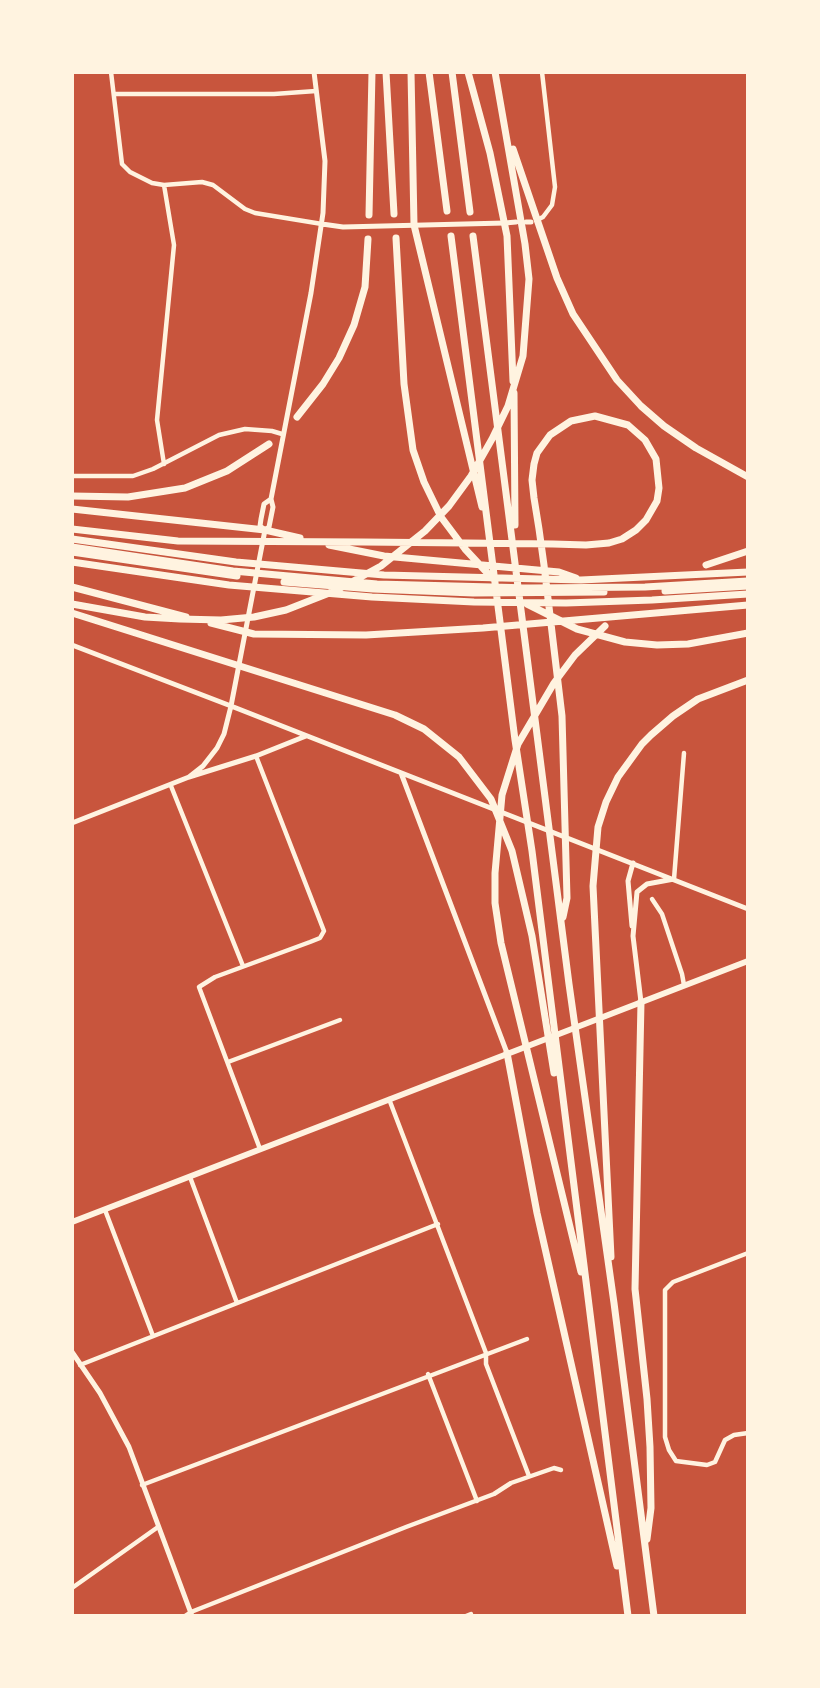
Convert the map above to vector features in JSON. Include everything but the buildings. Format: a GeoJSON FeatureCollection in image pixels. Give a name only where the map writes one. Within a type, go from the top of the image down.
{"type":"FeatureCollection","features":[{"type":"Feature","properties":{"kind":"highway"},"geometry":{"type":"LineString","coordinates":[[369,215],[372,72]]}},
{"type":"Feature","properties":{"kind":"highway"},"geometry":{"type":"LineString","coordinates":[[386,72],[394,214]]}},
{"type":"Feature","properties":{"kind":"highway"},"geometry":{"type":"LineString","coordinates":[[411,72],[414,225],[468,440],[494,559]]}},
{"type":"Feature","properties":{"kind":"highway"},"geometry":{"type":"LineString","coordinates":[[429,72],[447,211]]}},
{"type":"Feature","properties":{"kind":"highway"},"geometry":{"type":"LineString","coordinates":[[452,72],[470,212]]}},
{"type":"Feature","properties":{"kind":"highway"},"geometry":{"type":"LineString","coordinates":[[468,72],[488,144],[505,223],[512,327],[515,557]]}},
{"type":"Feature","properties":{"kind":"highway"},"geometry":{"type":"LineString","coordinates":[[72,604],[131,615],[180,619],[221,620],[286,610],[337,590],[381,566],[425,531],[449,506],[471,476],[492,439],[508,406],[523,356],[529,279],[526,244],[495,72]]}},
{"type":"Feature","properties":{"kind":"highway"},"geometry":{"type":"LineString","coordinates":[[506,129],[556,278],[573,314],[617,380],[664,426],[696,448],[748,477]]}},
{"type":"Feature","properties":{"kind":"highway"},"geometry":{"type":"LineString","coordinates":[[451,236],[532,851],[545,992],[568,1142],[628,1616]]}},
{"type":"Feature","properties":{"kind":"highway"},"geometry":{"type":"LineString","coordinates":[[473,236],[654,1616]]}},
{"type":"Feature","properties":{"kind":"highway"},"geometry":{"type":"LineString","coordinates":[[396,238],[404,384],[410,436],[424,482],[444,522],[473,560],[501,586],[526,604],[577,629],[625,642],[688,644],[748,634]]}},
{"type":"Feature","properties":{"kind":"highway"},"geometry":{"type":"LineString","coordinates":[[297,417],[340,358],[354,325],[365,286],[368,239]]}},
{"type":"Feature","properties":{"kind":"highway"},"geometry":{"type":"LineString","coordinates":[[72,529],[178,541],[246,541],[467,543],[553,544],[597,544],[622,539],[636,530],[652,511],[659,488],[656,458],[645,440],[628,425],[595,416],[571,421],[550,435],[537,453],[534,464],[534,498],[562,716],[567,898],[562,925]]}},
{"type":"Feature","properties":{"kind":"highway"},"geometry":{"type":"LineString","coordinates":[[72,496],[128,497],[185,488],[226,471],[269,444]]}},
{"type":"Feature","properties":{"kind":"highway"},"geometry":{"type":"LineString","coordinates":[[72,509],[265,530],[384,556],[472,564],[562,583],[748,586]]}},
{"type":"Feature","properties":{"kind":"highway"},"geometry":{"type":"LineString","coordinates":[[72,539],[236,562],[384,575],[645,587],[748,581]]}},
{"type":"Feature","properties":{"kind":"highway"},"geometry":{"type":"LineString","coordinates":[[72,547],[372,597],[472,594],[581,580],[748,572]]}},
{"type":"Feature","properties":{"kind":"highway"},"geometry":{"type":"LineString","coordinates":[[706,565],[748,551]]}},
{"type":"Feature","properties":{"kind":"highway"},"geometry":{"type":"LineString","coordinates":[[72,552],[232,573]]}},
{"type":"Feature","properties":{"kind":"highway"},"geometry":{"type":"LineString","coordinates":[[72,562],[229,585],[281,583],[472,594],[566,603],[748,594]]}},
{"type":"Feature","properties":{"kind":"highway"},"geometry":{"type":"LineString","coordinates":[[72,587],[254,634],[366,635],[483,628],[748,605]]}},
{"type":"Feature","properties":{"kind":"highway"},"geometry":{"type":"LineString","coordinates":[[72,613],[395,715],[438,738],[459,757],[482,785],[499,815],[522,889],[545,992]]}},
{"type":"Feature","properties":{"kind":"highway"},"geometry":{"type":"LineString","coordinates":[[588,1304],[501,943],[495,902],[502,795],[518,744],[548,692],[575,655],[605,626]]}},
{"type":"Feature","properties":{"kind":"highway"},"geometry":{"type":"LineString","coordinates":[[614,1303],[593,886],[595,840],[601,815],[618,777],[642,744],[673,716],[698,699],[748,680]]}},
{"type":"Feature","properties":{"kind":"highway"},"geometry":{"type":"LineString","coordinates":[[641,1002],[635,1289],[650,1447],[651,1508],[645,1550]]}},
{"type":"Feature","properties":{"kind":"highway"},"geometry":{"type":"LineString","coordinates":[[507,1053],[537,1213],[605,1517],[626,1598]]}},
{"type":"Feature","properties":{"kind":"main road"},"geometry":{"type":"LineString","coordinates":[[189,777],[203,766],[217,748],[223,734],[231,706],[265,530],[269,527],[273,507],[271,499],[282,434],[322,224],[325,161],[314,72]]}},
{"type":"Feature","properties":{"kind":"main road"},"geometry":{"type":"LineString","coordinates":[[322,224],[343,227],[516,222]]}},
{"type":"Feature","properties":{"kind":"main road"},"geometry":{"type":"LineString","coordinates":[[72,645],[748,909]]}},
{"type":"Feature","properties":{"kind":"main road"},"geometry":{"type":"LineString","coordinates":[[72,823],[189,777],[256,756],[306,736]]}},
{"type":"Feature","properties":{"kind":"main road"},"geometry":{"type":"LineString","coordinates":[[401,773],[507,1053]]}},
{"type":"Feature","properties":{"kind":"main road"},"geometry":{"type":"LineString","coordinates":[[633,863],[628,881],[641,1002]]}},
{"type":"Feature","properties":{"kind":"main road"},"geometry":{"type":"LineString","coordinates":[[634,936],[637,891],[647,884],[674,880]]}},
{"type":"Feature","properties":{"kind":"main road"},"geometry":{"type":"LineString","coordinates":[[72,1222],[748,961]]}},
{"type":"Feature","properties":{"kind":"main road"},"geometry":{"type":"LineString","coordinates":[[72,1352],[115,1417],[129,1447],[192,1614]]}},
{"type":"Feature","properties":{"kind":"street"},"geometry":{"type":"LineString","coordinates":[[111,72],[122,164],[130,172],[164,185],[202,182],[212,185],[245,209],[255,213],[322,224]]}},
{"type":"Feature","properties":{"kind":"street"},"geometry":{"type":"LineString","coordinates":[[538,219],[552,205],[555,187],[542,72]]}},
{"type":"Feature","properties":{"kind":"street"},"geometry":{"type":"LineString","coordinates":[[114,94],[316,91]]}},
{"type":"Feature","properties":{"kind":"street"},"geometry":{"type":"LineString","coordinates":[[164,185],[174,245],[158,420],[164,464]]}},
{"type":"Feature","properties":{"kind":"street"},"geometry":{"type":"LineString","coordinates":[[72,476],[133,476],[164,464],[219,435],[245,429],[282,434]]}},
{"type":"Feature","properties":{"kind":"street"},"geometry":{"type":"LineString","coordinates":[[674,880],[684,753]]}},
{"type":"Feature","properties":{"kind":"street"},"geometry":{"type":"LineString","coordinates":[[256,756],[324,931],[320,938],[215,977],[199,987],[260,1149]]}},
{"type":"Feature","properties":{"kind":"street"},"geometry":{"type":"LineString","coordinates":[[171,786],[243,966]]}},
{"type":"Feature","properties":{"kind":"street"},"geometry":{"type":"LineString","coordinates":[[652,899],[662,914],[684,985]]}},
{"type":"Feature","properties":{"kind":"street"},"geometry":{"type":"LineString","coordinates":[[228,1062],[340,1020]]}},
{"type":"Feature","properties":{"kind":"street"},"geometry":{"type":"LineString","coordinates":[[389,1099],[486,1353],[486,1364],[529,1476]]}},
{"type":"Feature","properties":{"kind":"street"},"geometry":{"type":"LineString","coordinates":[[190,1177],[237,1303]]}},
{"type":"Feature","properties":{"kind":"street"},"geometry":{"type":"LineString","coordinates":[[105,1210],[153,1336]]}},
{"type":"Feature","properties":{"kind":"street"},"geometry":{"type":"LineString","coordinates":[[80,1364],[438,1224]]}},
{"type":"Feature","properties":{"kind":"street"},"geometry":{"type":"LineString","coordinates":[[748,1253],[673,1282],[665,1290],[665,1437],[676,1461],[708,1465],[715,1462],[725,1440],[734,1435],[748,1433]]}},
{"type":"Feature","properties":{"kind":"street"},"geometry":{"type":"LineString","coordinates":[[142,1485],[428,1374],[527,1339]]}},
{"type":"Feature","properties":{"kind":"street"},"geometry":{"type":"LineString","coordinates":[[428,1374],[477,1501]]}},
{"type":"Feature","properties":{"kind":"street"},"geometry":{"type":"LineString","coordinates":[[185,1616],[477,1501],[529,1476],[554,1468],[561,1470]]}},
{"type":"Feature","properties":{"kind":"street"},"geometry":{"type":"LineString","coordinates":[[72,1588],[159,1527]]}}]}
